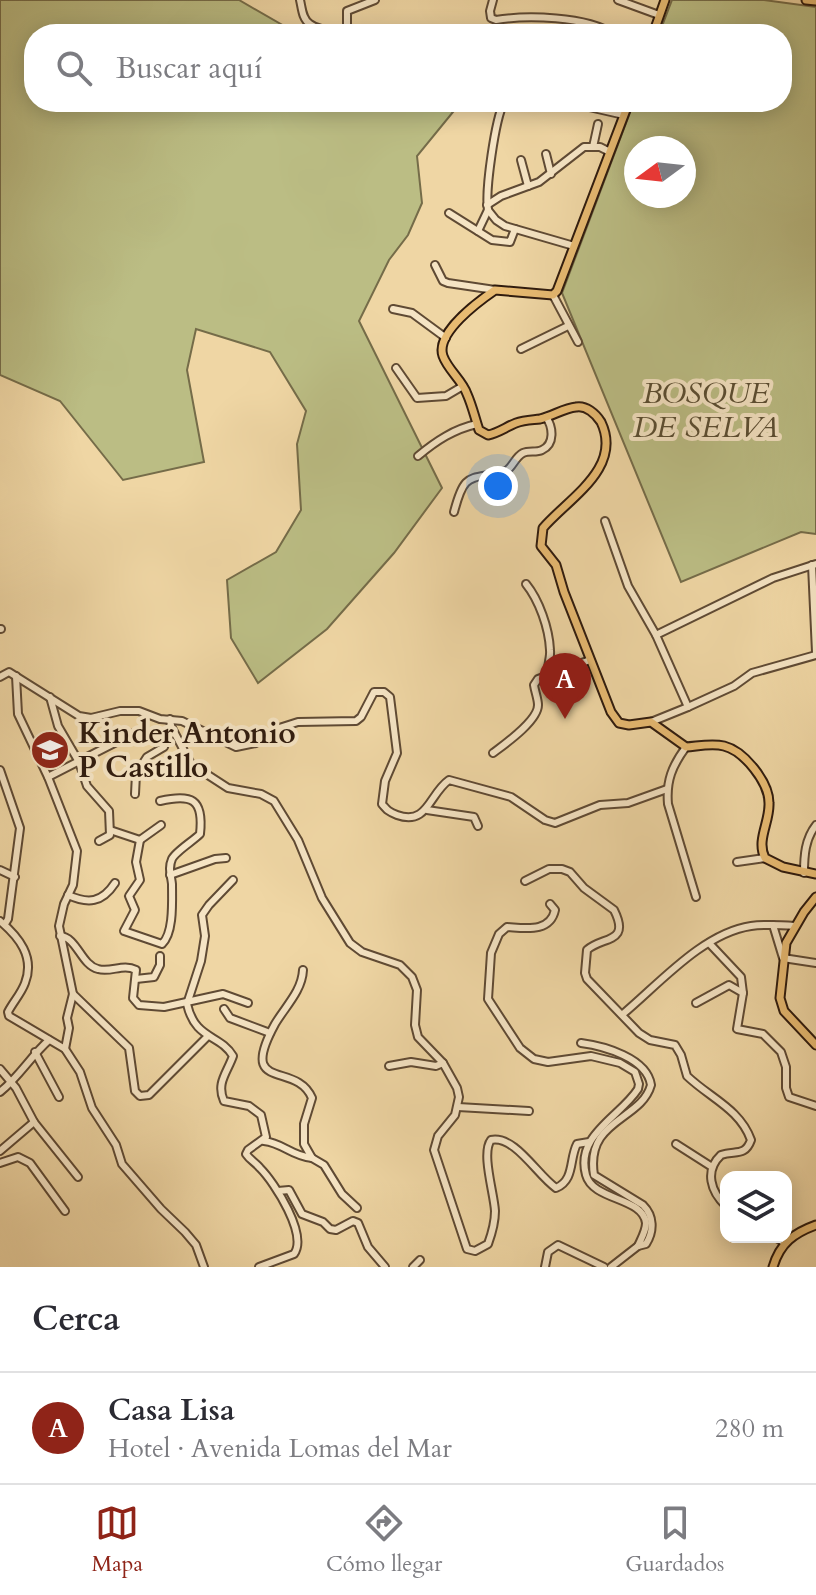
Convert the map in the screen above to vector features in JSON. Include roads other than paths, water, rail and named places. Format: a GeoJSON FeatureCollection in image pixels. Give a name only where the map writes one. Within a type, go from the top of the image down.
{"type":"FeatureCollection","features":[{"type":"Feature","properties":{"kind":"main road"},"geometry":{"type":"LineString","coordinates":[[656,24],[665,0]]}},
{"type":"Feature","properties":{"kind":"main road"},"geometry":{"type":"LineString","coordinates":[[806,0],[816,1]]}},
{"type":"Feature","properties":{"kind":"main road"},"geometry":{"type":"LineString","coordinates":[[625,112],[560,286],[553,295],[495,290],[461,318],[446,338],[442,355],[463,386],[479,430],[488,435],[517,423],[574,407],[597,415],[608,447],[603,463],[591,480],[543,528],[540,537],[546,556],[556,565],[611,712],[619,723],[651,722],[686,747],[707,744],[725,746],[739,754],[764,786],[769,803],[761,842],[765,858],[804,873],[816,874]]}},
{"type":"Feature","properties":{"kind":"main road"},"geometry":{"type":"LineString","coordinates":[[816,897],[786,943],[780,998],[784,1011],[816,1045]]}},
{"type":"Feature","properties":{"kind":"main road"},"geometry":{"type":"LineString","coordinates":[[792,1236],[816,1225]]}},
{"type":"Feature","properties":{"kind":"main road"},"geometry":{"type":"LineString","coordinates":[[773,1267],[785,1243]]}},
{"type":"Feature","properties":{"kind":"street"},"geometry":{"type":"LineString","coordinates":[[300,0],[304,18],[309,24]]}},
{"type":"Feature","properties":{"kind":"street"},"geometry":{"type":"LineString","coordinates":[[347,24],[347,11],[375,0]]}},
{"type":"Feature","properties":{"kind":"street"},"geometry":{"type":"LineString","coordinates":[[493,0],[491,18],[496,20],[531,16],[586,24]]}},
{"type":"Feature","properties":{"kind":"street"},"geometry":{"type":"LineString","coordinates":[[618,0],[659,15]]}},
{"type":"Feature","properties":{"kind":"street"},"geometry":{"type":"LineString","coordinates":[[478,231],[488,207],[502,112]]}},
{"type":"Feature","properties":{"kind":"street"},"geometry":{"type":"LineString","coordinates":[[611,112],[624,115]]}},
{"type":"Feature","properties":{"kind":"street"},"geometry":{"type":"LineString","coordinates":[[593,147],[598,124]]}},
{"type":"Feature","properties":{"kind":"street"},"geometry":{"type":"LineString","coordinates":[[488,207],[501,196],[551,175],[578,150],[593,147],[610,152]]}},
{"type":"Feature","properties":{"kind":"street"},"geometry":{"type":"LineString","coordinates":[[546,154],[551,175]]}},
{"type":"Feature","properties":{"kind":"street"},"geometry":{"type":"LineString","coordinates":[[521,160],[528,186]]}},
{"type":"Feature","properties":{"kind":"street"},"geometry":{"type":"LineString","coordinates":[[488,207],[496,220],[515,229],[574,246]]}},
{"type":"Feature","properties":{"kind":"street"},"geometry":{"type":"LineString","coordinates":[[449,213],[492,240],[508,243],[515,229]]}},
{"type":"Feature","properties":{"kind":"street"},"geometry":{"type":"LineString","coordinates":[[435,265],[443,281],[495,290]]}},
{"type":"Feature","properties":{"kind":"street"},"geometry":{"type":"LineString","coordinates":[[553,295],[578,342]]}},
{"type":"Feature","properties":{"kind":"street"},"geometry":{"type":"LineString","coordinates":[[393,309],[412,313],[446,338]]}},
{"type":"Feature","properties":{"kind":"street"},"geometry":{"type":"LineString","coordinates":[[521,349],[568,326]]}},
{"type":"Feature","properties":{"kind":"street"},"geometry":{"type":"LineString","coordinates":[[396,368],[417,398],[446,396],[463,386]]}},
{"type":"Feature","properties":{"kind":"street"},"geometry":{"type":"LineString","coordinates":[[454,512],[462,485],[511,470],[520,455],[528,451],[539,452],[548,446],[552,433],[546,417]]}},
{"type":"Feature","properties":{"kind":"street"},"geometry":{"type":"LineString","coordinates":[[418,456],[461,427],[477,424]]}},
{"type":"Feature","properties":{"kind":"street"},"geometry":{"type":"LineString","coordinates":[[605,521],[628,586],[656,635],[688,707]]}},
{"type":"Feature","properties":{"kind":"street"},"geometry":{"type":"LineString","coordinates":[[651,722],[734,686],[752,673],[816,653],[814,564],[773,578],[656,635]]}},
{"type":"Feature","properties":{"kind":"street"},"geometry":{"type":"LineString","coordinates":[[526,584],[535,595],[548,637],[549,675]]}},
{"type":"Feature","properties":{"kind":"street"},"geometry":{"type":"LineString","coordinates":[[493,753],[537,713],[539,707],[534,685],[538,679],[590,660]]}},
{"type":"Feature","properties":{"kind":"street"},"geometry":{"type":"LineString","coordinates":[[0,677],[9,672],[79,716],[91,718],[131,710],[171,723],[182,721],[236,747],[256,743],[276,729],[298,722],[356,721],[374,692],[384,692],[390,697],[397,747],[396,760],[385,781],[382,804],[387,811],[404,817],[416,817],[427,810],[437,789],[449,780],[511,797],[545,820],[555,823],[600,805],[628,803],[667,789]]}},
{"type":"Feature","properties":{"kind":"street"},"geometry":{"type":"LineString","coordinates":[[16,676],[18,714],[48,777],[77,851],[76,875],[61,913],[60,936],[73,994],[67,1018],[69,1028],[65,1049]]}},
{"type":"Feature","properties":{"kind":"street"},"geometry":{"type":"LineString","coordinates":[[50,697],[58,726],[79,762],[87,786],[109,811],[110,831]]}},
{"type":"Feature","properties":{"kind":"street"},"geometry":{"type":"LineString","coordinates":[[135,794],[136,774],[147,757],[164,747],[171,723]]}},
{"type":"Feature","properties":{"kind":"street"},"geometry":{"type":"LineString","coordinates":[[171,723],[191,764],[228,788],[261,794],[274,801],[298,840],[322,898],[350,943],[362,952],[400,965],[412,977],[417,990],[415,1025],[418,1037],[443,1063],[457,1088],[458,1107],[438,1136],[434,1150],[470,1252],[488,1244],[493,1230],[495,1213],[486,1150],[491,1140],[503,1140],[513,1146],[556,1188],[564,1184],[571,1172],[573,1148],[582,1141],[592,1143],[646,1096],[651,1085],[646,1071],[633,1061],[581,1043]]}},
{"type":"Feature","properties":{"kind":"street"},"geometry":{"type":"LineString","coordinates":[[48,777],[134,733]]}},
{"type":"Feature","properties":{"kind":"street"},"geometry":{"type":"LineString","coordinates":[[686,747],[669,777],[667,789],[668,804],[696,897]]}},
{"type":"Feature","properties":{"kind":"street"},"geometry":{"type":"LineString","coordinates":[[0,770],[20,828],[15,877],[8,919],[4,925],[23,945],[28,973],[25,986],[8,1012],[9,1016],[65,1049],[80,1072],[92,1108],[116,1145],[120,1161],[196,1245],[204,1267]]}},
{"type":"Feature","properties":{"kind":"street"},"geometry":{"type":"LineString","coordinates":[[160,801],[186,797],[192,801],[199,811],[200,834],[172,857],[171,916],[167,939],[162,944],[138,934],[126,933],[124,928],[135,910],[129,896],[140,880],[136,862],[140,840],[161,825]]}},
{"type":"Feature","properties":{"kind":"street"},"geometry":{"type":"LineString","coordinates":[[427,810],[474,817],[478,826]]}},
{"type":"Feature","properties":{"kind":"street"},"geometry":{"type":"LineString","coordinates":[[804,873],[805,852],[816,825]]}},
{"type":"Feature","properties":{"kind":"street"},"geometry":{"type":"LineString","coordinates":[[110,831],[140,840]]}},
{"type":"Feature","properties":{"kind":"street"},"geometry":{"type":"LineString","coordinates":[[99,841],[110,831]]}},
{"type":"Feature","properties":{"kind":"street"},"geometry":{"type":"LineString","coordinates":[[170,875],[226,858]]}},
{"type":"Feature","properties":{"kind":"street"},"geometry":{"type":"LineString","coordinates":[[737,862],[765,858]]}},
{"type":"Feature","properties":{"kind":"street"},"geometry":{"type":"LineString","coordinates":[[525,881],[549,869],[562,869],[570,872],[584,888],[614,910],[619,930],[605,942],[589,947],[587,979],[623,1014],[630,1026],[650,1040],[675,1045],[687,1076],[719,1098],[747,1128],[751,1140],[748,1149],[721,1155],[712,1167],[713,1191],[720,1199]]}},
{"type":"Feature","properties":{"kind":"street"},"geometry":{"type":"LineString","coordinates":[[0,870],[15,877]]}},
{"type":"Feature","properties":{"kind":"street"},"geometry":{"type":"LineString","coordinates":[[233,880],[202,915],[205,936],[201,961],[187,1004],[197,1026],[207,1037],[231,1051],[233,1056],[221,1079],[220,1092],[224,1101],[249,1106],[261,1115],[266,1132],[264,1141]]}},
{"type":"Feature","properties":{"kind":"street"},"geometry":{"type":"LineString","coordinates":[[68,895],[81,901],[99,900],[108,894],[115,883]]}},
{"type":"Feature","properties":{"kind":"street"},"geometry":{"type":"LineString","coordinates":[[550,904],[555,916],[546,925],[524,929],[507,927],[499,934],[491,953],[488,999],[520,1048],[534,1059],[548,1062],[591,1056],[620,1063],[635,1072],[638,1089],[592,1143],[585,1169],[587,1179],[595,1189],[633,1206],[646,1222],[638,1246],[611,1267]]}},
{"type":"Feature","properties":{"kind":"street"},"geometry":{"type":"LineString","coordinates":[[773,925],[783,958],[814,963],[816,952]]}},
{"type":"Feature","properties":{"kind":"street"},"geometry":{"type":"LineString","coordinates":[[623,1014],[719,935],[749,926],[795,926]]}},
{"type":"Feature","properties":{"kind":"street"},"geometry":{"type":"LineString","coordinates":[[60,936],[69,939],[93,968],[102,970],[129,966],[136,970],[135,1003],[164,1007],[223,994],[248,1003]]}},
{"type":"Feature","properties":{"kind":"street"},"geometry":{"type":"LineString","coordinates":[[709,943],[741,977],[743,990],[737,1029],[753,1031],[771,1040],[785,1060],[789,1097],[816,1106]]}},
{"type":"Feature","properties":{"kind":"street"},"geometry":{"type":"LineString","coordinates":[[136,979],[154,977],[160,965],[160,956]]}},
{"type":"Feature","properties":{"kind":"street"},"geometry":{"type":"LineString","coordinates":[[303,970],[298,989],[270,1033],[262,1058],[268,1072],[309,1090],[312,1098],[302,1134],[312,1158]]}},
{"type":"Feature","properties":{"kind":"street"},"geometry":{"type":"LineString","coordinates":[[696,1003],[729,985],[743,990]]}},
{"type":"Feature","properties":{"kind":"street"},"geometry":{"type":"LineString","coordinates":[[73,994],[129,1048],[135,1091],[140,1096],[149,1095],[157,1088],[207,1037]]}},
{"type":"Feature","properties":{"kind":"street"},"geometry":{"type":"LineString","coordinates":[[224,1009],[230,1018],[270,1033]]}},
{"type":"Feature","properties":{"kind":"street"},"geometry":{"type":"LineString","coordinates":[[0,1092],[14,1085],[35,1052],[49,1040]]}},
{"type":"Feature","properties":{"kind":"street"},"geometry":{"type":"LineString","coordinates":[[35,1052],[59,1097]]}},
{"type":"Feature","properties":{"kind":"street"},"geometry":{"type":"LineString","coordinates":[[389,1066],[411,1062],[436,1066],[443,1063]]}},
{"type":"Feature","properties":{"kind":"street"},"geometry":{"type":"LineString","coordinates":[[0,1069],[14,1085],[34,1122],[78,1177]]}},
{"type":"Feature","properties":{"kind":"street"},"geometry":{"type":"LineString","coordinates":[[458,1107],[529,1111]]}},
{"type":"Feature","properties":{"kind":"street"},"geometry":{"type":"LineString","coordinates":[[0,1151],[34,1122]]}},
{"type":"Feature","properties":{"kind":"street"},"geometry":{"type":"LineString","coordinates":[[259,1267],[294,1254],[298,1249],[297,1232],[278,1191],[246,1154],[248,1150],[264,1141],[277,1143],[292,1155],[312,1158],[324,1165],[342,1194],[357,1208]]}},
{"type":"Feature","properties":{"kind":"street"},"geometry":{"type":"LineString","coordinates":[[676,1144],[712,1167]]}},
{"type":"Feature","properties":{"kind":"street"},"geometry":{"type":"LineString","coordinates":[[0,1163],[18,1157],[30,1163],[65,1211]]}},
{"type":"Feature","properties":{"kind":"street"},"geometry":{"type":"LineString","coordinates":[[278,1191],[289,1190],[302,1214],[323,1222],[330,1229],[336,1230],[353,1221],[358,1223],[368,1247],[385,1267]]}},
{"type":"Feature","properties":{"kind":"street"},"geometry":{"type":"LineString","coordinates":[[545,1267],[548,1252],[558,1245],[604,1267]]}},
{"type":"Feature","properties":{"kind":"street"},"geometry":{"type":"LineString","coordinates":[[413,1267],[420,1260]]}},
{"type":"Feature","properties":{"kind":"place","name":"Casa Lisa"},"geometry":{"type":"Point","coordinates":[565,719]}},
{"type":"Feature","properties":{"kind":"place","name":"Kinder Antonio P Castillo"},"geometry":{"type":"Point","coordinates":[50,750]}},
{"type":"Feature","properties":{"kind":"park label","name":"BOSQUE DE SELVA"},"geometry":{"type":"Point","coordinates":[706,410]}}]}
